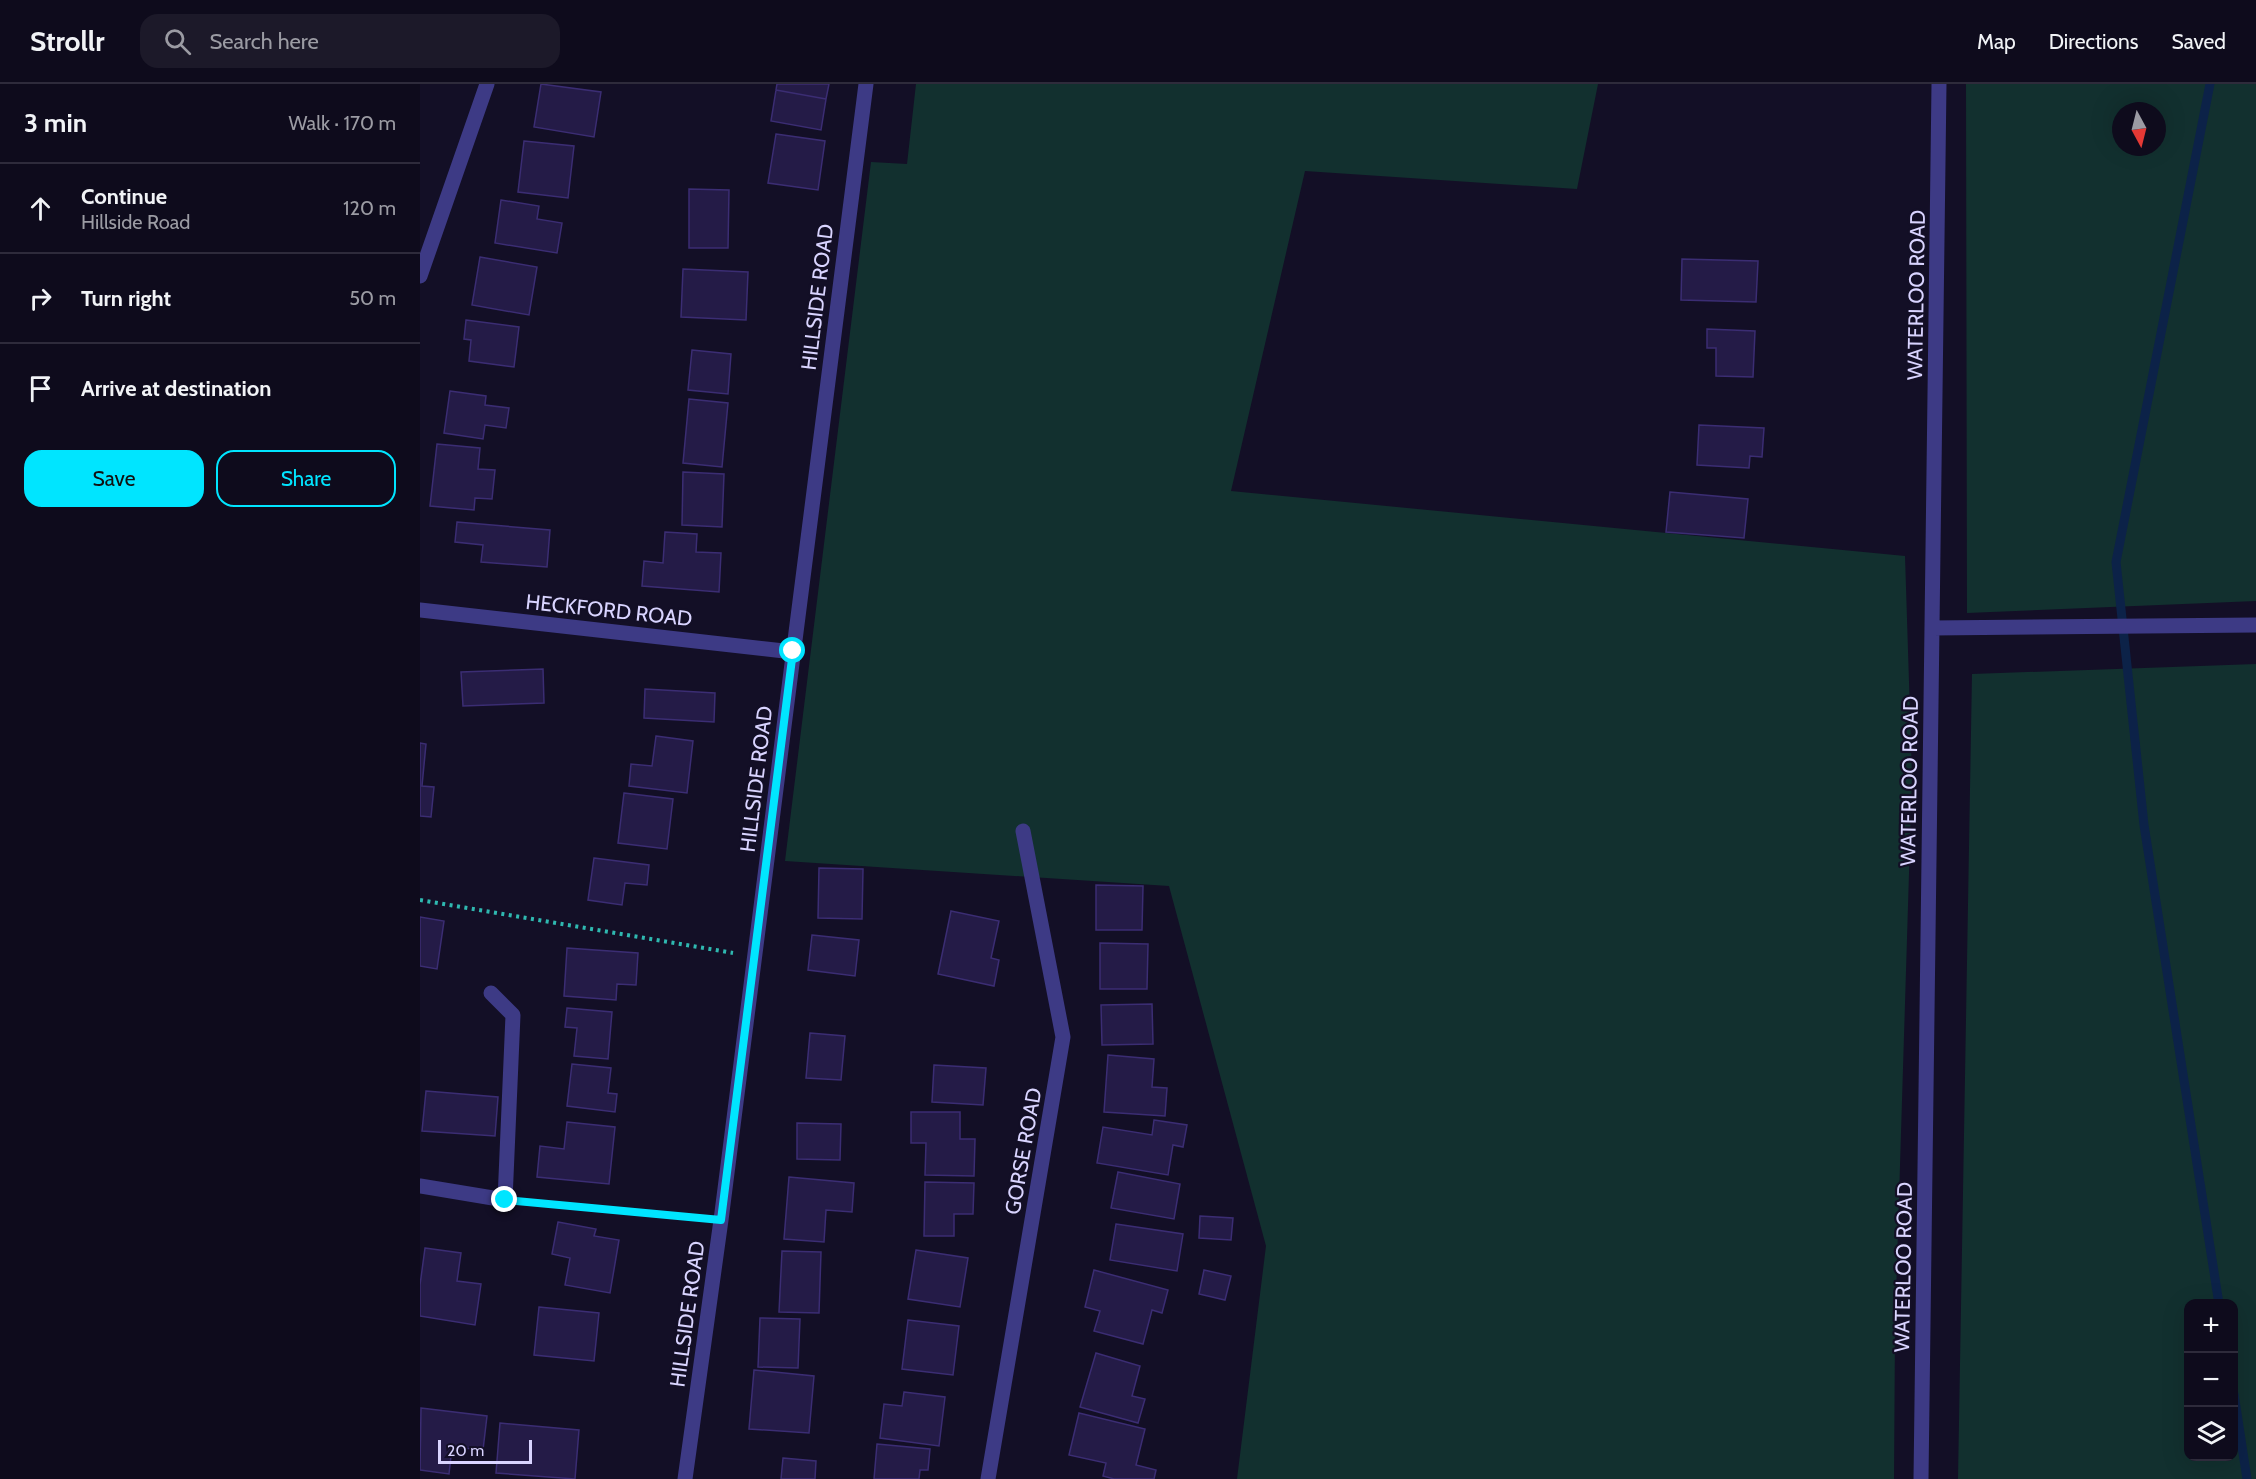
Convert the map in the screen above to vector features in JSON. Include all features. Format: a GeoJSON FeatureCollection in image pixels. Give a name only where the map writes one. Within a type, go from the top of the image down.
{"type":"FeatureCollection","features":[{"type":"Feature","properties":{"kind":"street"},"geometry":{"type":"LineString","coordinates":[[420,276],[487,84]]}},
{"type":"Feature","properties":{"kind":"street","name":"HILLSIDE ROAD"},"geometry":{"type":"LineString","coordinates":[[685,1479],[721,1220],[866,84]]}},
{"type":"Feature","properties":{"kind":"street","name":"WATERLOO ROAD"},"geometry":{"type":"LineString","coordinates":[[1921,1479],[1939,84]]}},
{"type":"Feature","properties":{"kind":"street","name":"HECKFORD ROAD"},"geometry":{"type":"LineString","coordinates":[[420,610],[793,651]]}},
{"type":"Feature","properties":{"kind":"street"},"geometry":{"type":"LineString","coordinates":[[1932,628],[2256,625]]}},
{"type":"Feature","properties":{"kind":"street","name":"GORSE ROAD"},"geometry":{"type":"LineString","coordinates":[[987,1479],[1064,1037],[1023,831]]}},
{"type":"Feature","properties":{"kind":"street"},"geometry":{"type":"LineString","coordinates":[[420,1186],[505,1200],[513,1015],[491,993]]}},
{"type":"Feature","properties":{"kind":"path"},"geometry":{"type":"LineString","coordinates":[[420,900],[754,956]]}},
{"type":"Feature","properties":{"kind":"path"},"geometry":{"type":"LineString","coordinates":[[505,1200],[721,1220]]}},
{"type":"Feature","properties":{"kind":"green space"},"geometry":{"type":"Polygon","coordinates":[[[916,84],[1598,84],[1577,189],[1305,171],[1231,491],[1905,556],[1912,776],[1895,1328],[1894,1479],[1237,1479],[1266,1246],[1169,886],[785,861],[871,162],[907,164],[916,84]]]}},
{"type":"Feature","properties":{"kind":"green space"},"geometry":{"type":"Polygon","coordinates":[[[1966,84],[2256,84],[2256,601],[1967,613],[1966,84]]]}},
{"type":"Feature","properties":{"kind":"green space"},"geometry":{"type":"Polygon","coordinates":[[[2256,664],[2256,1479],[1958,1479],[1972,674],[2256,664]]]}},
{"type":"Feature","properties":{"kind":"building"},"geometry":{"type":"Polygon","coordinates":[[[541,84],[601,92],[594,137],[534,127],[541,84]]]}},
{"type":"Feature","properties":{"kind":"building"},"geometry":{"type":"Polygon","coordinates":[[[777,84],[829,84],[826,99],[776,90],[777,84]]]}},
{"type":"Feature","properties":{"kind":"building"},"geometry":{"type":"Polygon","coordinates":[[[776,90],[826,99],[821,130],[771,121],[776,90]]]}},
{"type":"Feature","properties":{"kind":"building"},"geometry":{"type":"Polygon","coordinates":[[[776,134],[825,141],[818,190],[768,183],[776,134]]]}},
{"type":"Feature","properties":{"kind":"building"},"geometry":{"type":"Polygon","coordinates":[[[524,141],[574,146],[568,198],[518,192],[524,141]]]}},
{"type":"Feature","properties":{"kind":"building"},"geometry":{"type":"Polygon","coordinates":[[[689,189],[729,190],[728,248],[689,248],[689,189]]]}},
{"type":"Feature","properties":{"kind":"building"},"geometry":{"type":"Polygon","coordinates":[[[501,200],[539,206],[537,219],[562,223],[557,253],[495,243],[501,200]]]}},
{"type":"Feature","properties":{"kind":"building"},"geometry":{"type":"Polygon","coordinates":[[[480,257],[537,267],[529,315],[472,305],[480,257]]]}},
{"type":"Feature","properties":{"kind":"building"},"geometry":{"type":"Polygon","coordinates":[[[1682,259],[1758,261],[1756,302],[1681,300],[1682,259]]]}},
{"type":"Feature","properties":{"kind":"building"},"geometry":{"type":"Polygon","coordinates":[[[683,269],[748,272],[746,320],[681,317],[683,269]]]}},
{"type":"Feature","properties":{"kind":"building"},"geometry":{"type":"Polygon","coordinates":[[[466,320],[519,327],[514,367],[469,361],[471,340],[464,339],[466,320]]]}},
{"type":"Feature","properties":{"kind":"building"},"geometry":{"type":"Polygon","coordinates":[[[1707,329],[1755,331],[1753,377],[1716,376],[1716,348],[1707,348],[1707,329]]]}},
{"type":"Feature","properties":{"kind":"building"},"geometry":{"type":"Polygon","coordinates":[[[692,350],[731,354],[728,394],[688,390],[692,350]]]}},
{"type":"Feature","properties":{"kind":"building"},"geometry":{"type":"Polygon","coordinates":[[[450,391],[486,396],[485,405],[509,408],[506,428],[485,425],[483,439],[444,433],[450,391]]]}},
{"type":"Feature","properties":{"kind":"building"},"geometry":{"type":"Polygon","coordinates":[[[689,399],[728,403],[722,467],[683,463],[689,399]]]}},
{"type":"Feature","properties":{"kind":"building"},"geometry":{"type":"Polygon","coordinates":[[[1699,425],[1764,428],[1762,457],[1750,456],[1749,468],[1697,465],[1699,425]]]}},
{"type":"Feature","properties":{"kind":"building"},"geometry":{"type":"Polygon","coordinates":[[[437,444],[480,448],[478,469],[495,470],[492,499],[475,498],[474,510],[430,506],[437,444]]]}},
{"type":"Feature","properties":{"kind":"building"},"geometry":{"type":"Polygon","coordinates":[[[683,472],[724,474],[722,527],[682,525],[683,472]]]}},
{"type":"Feature","properties":{"kind":"building"},"geometry":{"type":"Polygon","coordinates":[[[1670,492],[1748,499],[1744,538],[1666,532],[1670,492]]]}},
{"type":"Feature","properties":{"kind":"building"},"geometry":{"type":"Polygon","coordinates":[[[457,522],[550,530],[547,567],[481,562],[483,545],[455,542],[457,522]]]}},
{"type":"Feature","properties":{"kind":"building"},"geometry":{"type":"Polygon","coordinates":[[[665,532],[697,534],[696,552],[721,553],[719,592],[642,586],[644,561],[663,563],[665,532]]]}},
{"type":"Feature","properties":{"kind":"building"},"geometry":{"type":"Polygon","coordinates":[[[543,669],[544,703],[463,706],[461,672],[543,669]]]}},
{"type":"Feature","properties":{"kind":"building"},"geometry":{"type":"Polygon","coordinates":[[[645,689],[715,693],[714,722],[644,718],[645,689]]]}},
{"type":"Feature","properties":{"kind":"building"},"geometry":{"type":"Polygon","coordinates":[[[656,736],[693,741],[687,793],[629,786],[631,764],[652,766],[656,736]]]}},
{"type":"Feature","properties":{"kind":"building"},"geometry":{"type":"Polygon","coordinates":[[[420,743],[426,744],[422,786],[434,787],[431,817],[420,816],[420,743]]]}},
{"type":"Feature","properties":{"kind":"building"},"geometry":{"type":"Polygon","coordinates":[[[624,793],[673,799],[667,849],[618,843],[624,793]]]}},
{"type":"Feature","properties":{"kind":"building"},"geometry":{"type":"Polygon","coordinates":[[[594,858],[649,865],[647,885],[625,883],[622,905],[588,900],[594,858]]]}},
{"type":"Feature","properties":{"kind":"building"},"geometry":{"type":"Polygon","coordinates":[[[819,868],[863,869],[862,919],[818,918],[819,868]]]}},
{"type":"Feature","properties":{"kind":"building"},"geometry":{"type":"Polygon","coordinates":[[[1096,885],[1143,886],[1142,930],[1096,930],[1096,885]]]}},
{"type":"Feature","properties":{"kind":"building"},"geometry":{"type":"Polygon","coordinates":[[[951,911],[999,921],[991,958],[999,960],[994,986],[938,974],[951,911]]]}},
{"type":"Feature","properties":{"kind":"building"},"geometry":{"type":"Polygon","coordinates":[[[420,917],[444,921],[437,969],[420,966],[420,917]]]}},
{"type":"Feature","properties":{"kind":"building"},"geometry":{"type":"Polygon","coordinates":[[[812,935],[859,940],[855,976],[808,970],[812,935]]]}},
{"type":"Feature","properties":{"kind":"building"},"geometry":{"type":"Polygon","coordinates":[[[1100,943],[1148,944],[1147,989],[1100,989],[1100,943]]]}},
{"type":"Feature","properties":{"kind":"building"},"geometry":{"type":"Polygon","coordinates":[[[567,948],[638,953],[636,985],[617,984],[616,1000],[564,996],[567,948]]]}},
{"type":"Feature","properties":{"kind":"building"},"geometry":{"type":"Polygon","coordinates":[[[1152,1004],[1153,1044],[1102,1045],[1101,1005],[1152,1004]]]}},
{"type":"Feature","properties":{"kind":"building"},"geometry":{"type":"Polygon","coordinates":[[[567,1008],[612,1012],[608,1059],[574,1056],[577,1028],[565,1027],[567,1008]]]}},
{"type":"Feature","properties":{"kind":"building"},"geometry":{"type":"Polygon","coordinates":[[[810,1033],[845,1036],[841,1080],[806,1078],[810,1033]]]}},
{"type":"Feature","properties":{"kind":"building"},"geometry":{"type":"Polygon","coordinates":[[[1108,1055],[1154,1059],[1152,1087],[1167,1088],[1165,1116],[1104,1112],[1108,1055]]]}},
{"type":"Feature","properties":{"kind":"building"},"geometry":{"type":"Polygon","coordinates":[[[572,1064],[611,1068],[608,1093],[617,1094],[615,1112],[567,1106],[572,1064]]]}},
{"type":"Feature","properties":{"kind":"building"},"geometry":{"type":"Polygon","coordinates":[[[934,1065],[986,1068],[983,1105],[932,1102],[934,1065]]]}},
{"type":"Feature","properties":{"kind":"building"},"geometry":{"type":"Polygon","coordinates":[[[426,1091],[498,1097],[495,1136],[422,1131],[426,1091]]]}},
{"type":"Feature","properties":{"kind":"building"},"geometry":{"type":"Polygon","coordinates":[[[911,1112],[960,1112],[960,1139],[975,1139],[974,1176],[925,1175],[926,1143],[911,1143],[911,1112]]]}},
{"type":"Feature","properties":{"kind":"building"},"geometry":{"type":"Polygon","coordinates":[[[1154,1120],[1187,1125],[1183,1147],[1173,1145],[1168,1175],[1097,1163],[1103,1127],[1152,1135],[1154,1120]]]}},
{"type":"Feature","properties":{"kind":"building"},"geometry":{"type":"Polygon","coordinates":[[[567,1122],[615,1127],[609,1184],[537,1177],[540,1146],[564,1149],[567,1122]]]}},
{"type":"Feature","properties":{"kind":"building"},"geometry":{"type":"Polygon","coordinates":[[[797,1123],[841,1124],[840,1160],[797,1159],[797,1123]]]}},
{"type":"Feature","properties":{"kind":"building"},"geometry":{"type":"Polygon","coordinates":[[[1118,1172],[1180,1184],[1174,1219],[1111,1208],[1118,1172]]]}},
{"type":"Feature","properties":{"kind":"building"},"geometry":{"type":"Polygon","coordinates":[[[789,1177],[854,1183],[852,1212],[826,1210],[824,1242],[784,1239],[789,1177]]]}},
{"type":"Feature","properties":{"kind":"building"},"geometry":{"type":"Polygon","coordinates":[[[925,1182],[974,1183],[973,1214],[954,1214],[954,1236],[924,1236],[925,1182]]]}},
{"type":"Feature","properties":{"kind":"building"},"geometry":{"type":"Polygon","coordinates":[[[1200,1216],[1233,1218],[1231,1240],[1199,1238],[1200,1216]]]}},
{"type":"Feature","properties":{"kind":"building"},"geometry":{"type":"Polygon","coordinates":[[[558,1222],[596,1229],[594,1236],[619,1240],[610,1293],[565,1285],[570,1258],[552,1254],[558,1222]]]}},
{"type":"Feature","properties":{"kind":"building"},"geometry":{"type":"Polygon","coordinates":[[[1116,1224],[1183,1234],[1177,1271],[1110,1260],[1116,1224]]]}},
{"type":"Feature","properties":{"kind":"building"},"geometry":{"type":"Polygon","coordinates":[[[425,1248],[461,1253],[457,1281],[481,1284],[475,1325],[420,1316],[420,1285],[425,1248]]]}},
{"type":"Feature","properties":{"kind":"building"},"geometry":{"type":"Polygon","coordinates":[[[916,1250],[968,1258],[960,1307],[908,1299],[916,1250]]]}},
{"type":"Feature","properties":{"kind":"building"},"geometry":{"type":"Polygon","coordinates":[[[782,1251],[821,1252],[819,1313],[779,1312],[782,1251]]]}},
{"type":"Feature","properties":{"kind":"building"},"geometry":{"type":"Polygon","coordinates":[[[1094,1270],[1168,1290],[1162,1313],[1152,1310],[1143,1344],[1094,1331],[1100,1311],[1085,1307],[1094,1270]]]}},
{"type":"Feature","properties":{"kind":"building"},"geometry":{"type":"Polygon","coordinates":[[[1204,1270],[1231,1276],[1225,1300],[1199,1294],[1204,1270]]]}},
{"type":"Feature","properties":{"kind":"building"},"geometry":{"type":"Polygon","coordinates":[[[539,1307],[599,1313],[594,1361],[534,1355],[539,1307]]]}},
{"type":"Feature","properties":{"kind":"building"},"geometry":{"type":"Polygon","coordinates":[[[760,1318],[800,1319],[798,1368],[758,1367],[760,1318]]]}},
{"type":"Feature","properties":{"kind":"building"},"geometry":{"type":"Polygon","coordinates":[[[908,1320],[959,1326],[953,1375],[902,1369],[908,1320]]]}},
{"type":"Feature","properties":{"kind":"building"},"geometry":{"type":"Polygon","coordinates":[[[1096,1353],[1140,1366],[1132,1396],[1145,1399],[1138,1423],[1080,1407],[1096,1353]]]}},
{"type":"Feature","properties":{"kind":"building"},"geometry":{"type":"Polygon","coordinates":[[[754,1370],[814,1376],[809,1433],[749,1429],[754,1370]]]}},
{"type":"Feature","properties":{"kind":"building"},"geometry":{"type":"Polygon","coordinates":[[[904,1392],[945,1397],[939,1446],[880,1438],[884,1404],[902,1406],[904,1392]]]}},
{"type":"Feature","properties":{"kind":"building"},"geometry":{"type":"Polygon","coordinates":[[[421,1408],[487,1416],[483,1450],[452,1447],[449,1474],[420,1470],[421,1408]]]}},
{"type":"Feature","properties":{"kind":"building"},"geometry":{"type":"Polygon","coordinates":[[[1079,1413],[1145,1429],[1136,1465],[1156,1470],[1154,1479],[1114,1479],[1103,1476],[1106,1463],[1069,1455],[1079,1413]]]}},
{"type":"Feature","properties":{"kind":"building"},"geometry":{"type":"Polygon","coordinates":[[[500,1423],[579,1430],[575,1479],[496,1473],[500,1423]]]}},
{"type":"Feature","properties":{"kind":"building"},"geometry":{"type":"Polygon","coordinates":[[[877,1444],[930,1449],[928,1470],[920,1470],[919,1479],[874,1479],[877,1444]]]}},
{"type":"Feature","properties":{"kind":"building"},"geometry":{"type":"Polygon","coordinates":[[[783,1458],[816,1461],[815,1479],[781,1479],[783,1458]]]}},
{"type":"Feature","properties":{"kind":"waterway"},"geometry":{"type":"LineString","coordinates":[[2210,84],[2116,562],[2144,825],[2218,1299]]}},
{"type":"Feature","properties":{"kind":"waterway"},"geometry":{"type":"LineString","coordinates":[[2236,1407],[2247,1479]]}},
{"type":"Feature","properties":{"kind":"route"},"geometry":{"type":"LineString","coordinates":[[505,1200],[721,1220],[793,651]]}}]}
